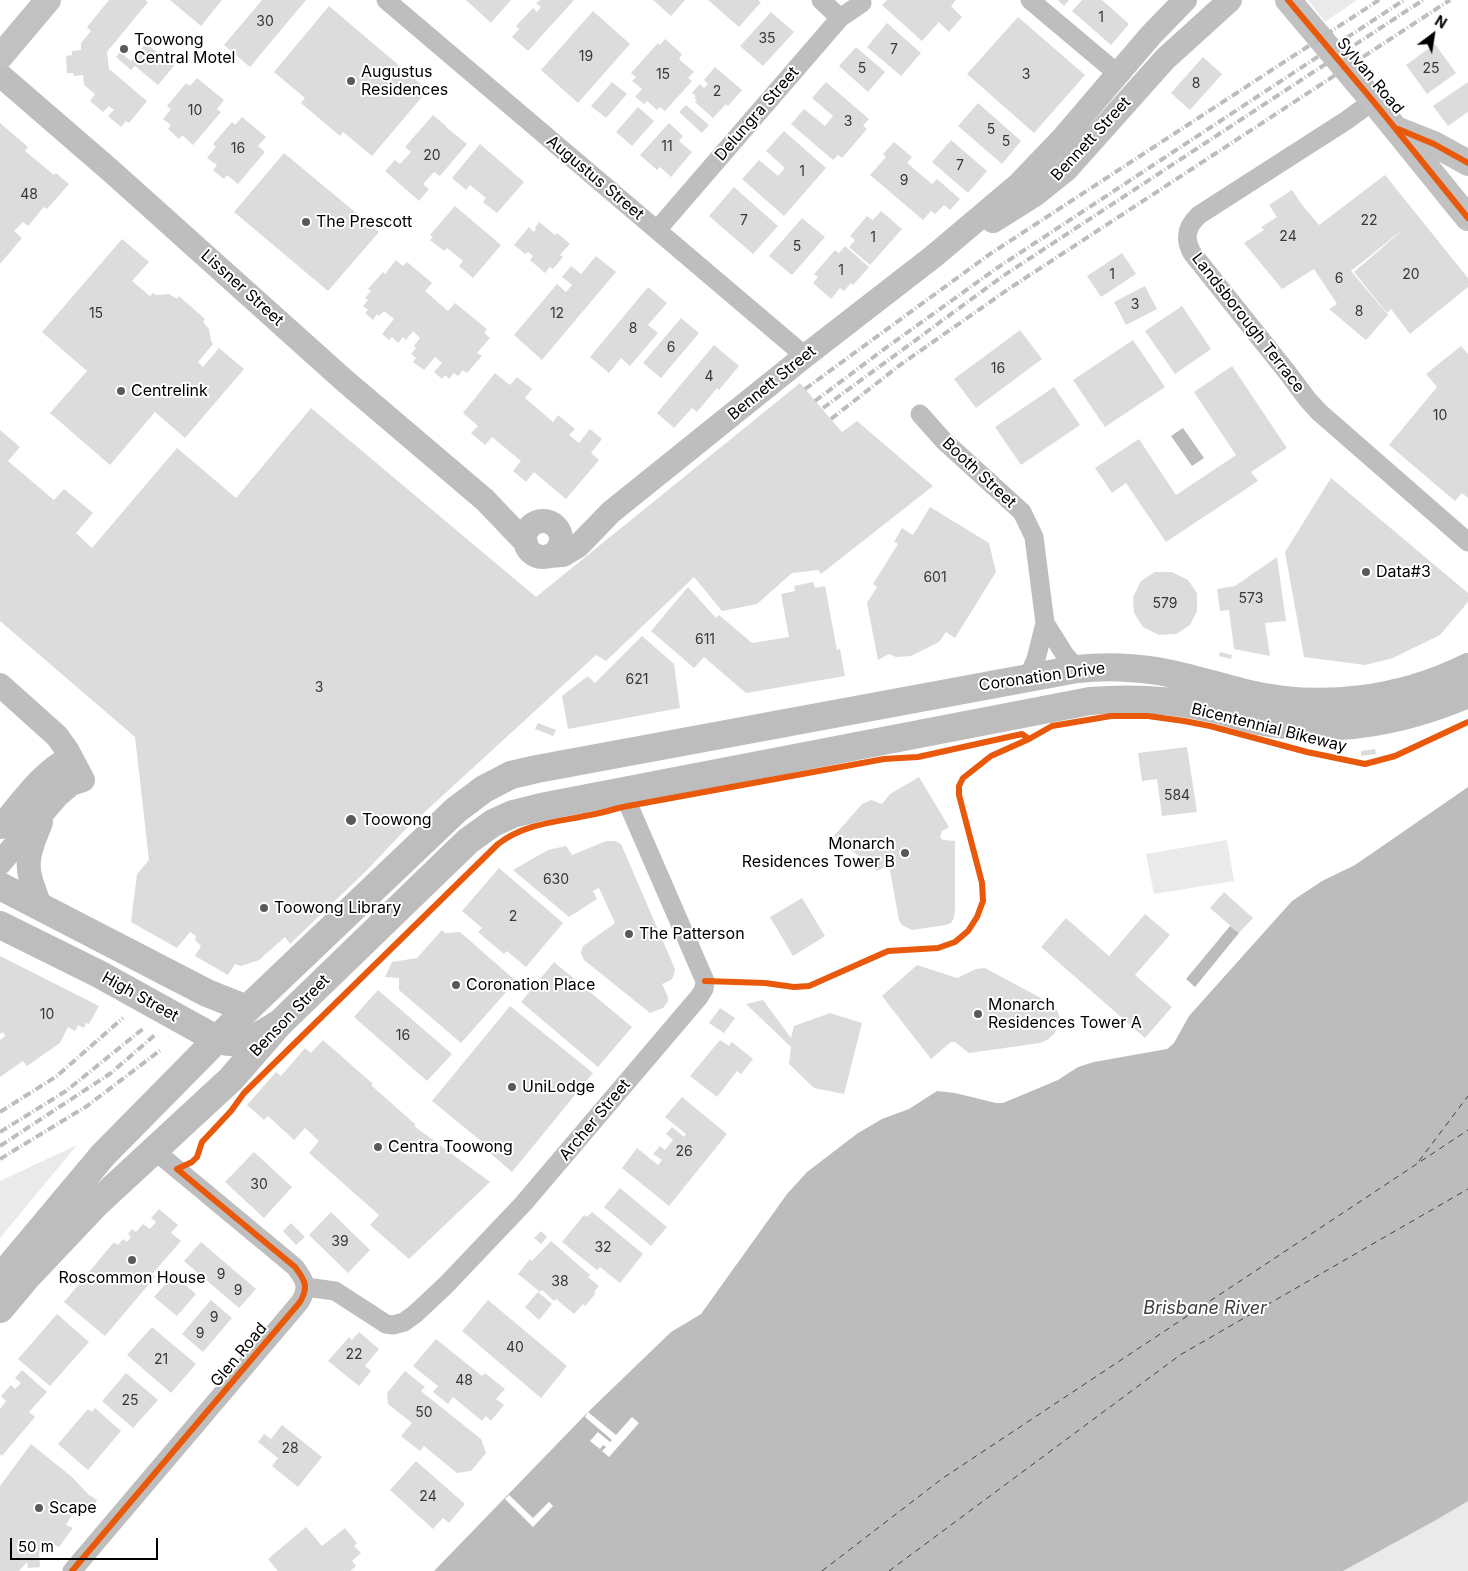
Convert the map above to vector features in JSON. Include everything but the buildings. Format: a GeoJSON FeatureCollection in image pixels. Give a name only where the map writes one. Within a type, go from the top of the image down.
{"type":"FeatureCollection","features":[{"type":"Feature","properties":{"kind":"main road"},"geometry":{"type":"LineString","coordinates":[[0,57],[48,0]]}},
{"type":"Feature","properties":{"kind":"main road","name":"Sylvan Road"},"geometry":{"type":"LineString","coordinates":[[1288,0],[1465,207]]}},
{"type":"Feature","properties":{"kind":"main road"},"geometry":{"type":"LineString","coordinates":[[1396,128],[1434,144],[1468,163]]}},
{"type":"Feature","properties":{"kind":"main road","name":"Coronation Drive"},"geometry":{"type":"LineString","coordinates":[[612,754],[1077,669],[1118,667],[1157,671],[1246,694],[1280,700],[1316,702],[1348,701],[1395,694],[1430,684],[1468,667]]}},
{"type":"Feature","properties":{"kind":"main road","name":"Coronation Drive"},"geometry":{"type":"LineString","coordinates":[[622,790],[1090,701],[1141,699],[1176,702],[1205,707],[1260,721],[1301,726],[1343,726],[1407,716],[1443,705],[1468,694]]}},
{"type":"Feature","properties":{"kind":"main road","name":"Benson Street"},"geometry":{"type":"LineString","coordinates":[[0,1278],[103,1155],[456,810],[484,789],[511,776],[612,754]]}},
{"type":"Feature","properties":{"kind":"main road","name":"Benson Street"},"geometry":{"type":"LineString","coordinates":[[0,1309],[26,1278],[97,1203],[231,1079],[280,1023],[478,833],[493,823],[513,814],[622,790]]}},
{"type":"Feature","properties":{"kind":"main road","name":"High Street"},"geometry":{"type":"LineString","coordinates":[[0,886],[207,993],[234,1029]]}},
{"type":"Feature","properties":{"kind":"main road","name":"High Street"},"geometry":{"type":"LineString","coordinates":[[0,925],[99,974],[192,1026],[234,1029]]}},
{"type":"Feature","properties":{"kind":"main road"},"geometry":{"type":"LineString","coordinates":[[234,1029],[248,1042],[280,1023]]}},
{"type":"Feature","properties":{"kind":"main road"},"geometry":{"type":"LineString","coordinates":[[231,1079],[235,1063],[234,1029]]}},
{"type":"Feature","properties":{"kind":"street","name":"Augustus Street"},"geometry":{"type":"LineString","coordinates":[[386,0],[805,356]]}},
{"type":"Feature","properties":{"kind":"street"},"geometry":{"type":"LineString","coordinates":[[821,0],[840,18]]}},
{"type":"Feature","properties":{"kind":"street"},"geometry":{"type":"LineString","coordinates":[[1030,0],[1138,90]]}},
{"type":"Feature","properties":{"kind":"street","name":"Bennett Street"},"geometry":{"type":"LineString","coordinates":[[549,556],[563,555],[578,546],[611,512],[805,356],[934,256],[1028,177],[1151,35],[1185,0]]}},
{"type":"Feature","properties":{"kind":"street","name":"Bennett Street"},"geometry":{"type":"LineString","coordinates":[[934,256],[1020,205],[1066,170],[1181,44],[1230,0]]}},
{"type":"Feature","properties":{"kind":"street","name":"Delungra Street"},"geometry":{"type":"LineString","coordinates":[[657,230],[840,18],[862,2]]}},
{"type":"Feature","properties":{"kind":"street","name":"Lissner Street"},"geometry":{"type":"LineString","coordinates":[[0,75],[125,183],[345,381],[485,500],[526,543]]}},
{"type":"Feature","properties":{"kind":"street","name":"Landsborough Terrace"},"geometry":{"type":"LineString","coordinates":[[1373,101],[1347,120],[1199,216],[1188,228],[1186,236],[1192,253],[1288,372],[1308,400],[1331,423],[1468,542]]}},
{"type":"Feature","properties":{"kind":"street","name":"Booth Street"},"geometry":{"type":"LineString","coordinates":[[920,414],[944,440],[1022,512],[1034,537],[1045,623],[1036,659],[1028,677]]}},
{"type":"Feature","properties":{"kind":"street","name":"Lissner Street"},"geometry":{"type":"LineString","coordinates":[[485,500],[509,512],[547,523]]}},
{"type":"Feature","properties":{"kind":"street","name":"Bennett Street"},"geometry":{"type":"LineString","coordinates":[[547,523],[563,527],[576,525],[611,512]]}},
{"type":"Feature","properties":{"kind":"street"},"geometry":{"type":"LineString","coordinates":[[547,523],[560,533],[561,542],[557,550],[549,556],[535,555],[526,543],[528,530],[534,524],[547,523]]}},
{"type":"Feature","properties":{"kind":"street","name":"Booth Street"},"geometry":{"type":"LineString","coordinates":[[1045,623],[1077,669]]}},
{"type":"Feature","properties":{"kind":"street"},"geometry":{"type":"LineString","coordinates":[[0,685],[57,736],[83,780],[67,787],[47,806],[0,863]]}},
{"type":"Feature","properties":{"kind":"street"},"geometry":{"type":"LineString","coordinates":[[0,827],[48,773],[59,763],[71,757]]}},
{"type":"Feature","properties":{"kind":"street","name":"Archer Street"},"geometry":{"type":"LineString","coordinates":[[306,1287],[335,1291],[386,1324],[392,1325],[404,1322],[415,1314],[446,1285],[523,1204],[704,990],[705,981],[622,790]]}},
{"type":"Feature","properties":{"kind":"street"},"geometry":{"type":"LineString","coordinates":[[40,906],[30,874],[29,858],[47,806]]}},
{"type":"Feature","properties":{"kind":"street"},"geometry":{"type":"LineString","coordinates":[[154,1150],[295,1267],[306,1287]]}},
{"type":"Feature","properties":{"kind":"street","name":"Glen Road"},"geometry":{"type":"LineString","coordinates":[[72,1571],[295,1309],[305,1294],[306,1287]]}},
{"type":"Feature","properties":{"kind":"shaded area"},"geometry":{"type":"Polygon","coordinates":[[[1308,0],[1357,0],[1325,22],[1308,0]]]}},
{"type":"Feature","properties":{"kind":"shaded area"},"geometry":{"type":"Polygon","coordinates":[[[1227,840],[1234,881],[1154,894],[1146,854],[1227,840]]]}},
{"type":"Feature","properties":{"kind":"shaded area"},"geometry":{"type":"Polygon","coordinates":[[[77,1145],[0,1238],[0,1181],[77,1145]]]}},
{"type":"Feature","properties":{"kind":"shaded area"},"geometry":{"type":"Polygon","coordinates":[[[1468,1501],[1468,1571],[1343,1571],[1438,1519],[1468,1501]]]}},
{"type":"Feature","properties":{"kind":"water"},"geometry":{"type":"Polygon","coordinates":[[[1183,428],[1204,458],[1192,466],[1171,436],[1183,428]]]}},
{"type":"Feature","properties":{"kind":"water","name":"Brisbane River"},"geometry":{"type":"Polygon","coordinates":[[[1468,787],[1468,1501],[1343,1571],[434,1571],[588,1412],[671,1332],[701,1314],[787,1194],[807,1172],[858,1133],[882,1119],[909,1109],[937,1091],[1003,1103],[1058,1080],[1078,1067],[1094,1062],[1167,1049],[1174,1043],[1189,1016],[1292,901],[1322,881],[1355,865],[1468,787]]]}},
{"type":"Feature","properties":{"kind":"water"},"geometry":{"type":"Polygon","coordinates":[[[1230,926],[1239,933],[1195,987],[1186,979],[1230,926]]]}},
{"type":"Feature","properties":{"kind":"pier"},"geometry":{"type":"Polygon","coordinates":[[[588,1412],[616,1435],[632,1417],[639,1423],[609,1457],[602,1451],[606,1447],[603,1445],[600,1449],[590,1441],[598,1432],[610,1442],[612,1440],[585,1417],[588,1412]]]}},
{"type":"Feature","properties":{"kind":"pier"},"geometry":{"type":"Polygon","coordinates":[[[509,1495],[533,1518],[549,1502],[553,1506],[533,1527],[505,1499],[509,1495]]]}},
{"type":"Feature","properties":{"kind":"ferry route"},"geometry":{"type":"LineString","coordinates":[[1419,1161],[1468,1096]]}},
{"type":"Feature","properties":{"kind":"ferry route"},"geometry":{"type":"LineString","coordinates":[[822,1571],[943,1478],[1468,1130]]}},
{"type":"Feature","properties":{"kind":"ferry route"},"geometry":{"type":"LineString","coordinates":[[889,1571],[1180,1355],[1468,1189]]}},
{"type":"Feature","properties":{"kind":"railway"},"geometry":{"type":"LineString","coordinates":[[805,389],[990,254],[1379,0]]}},
{"type":"Feature","properties":{"kind":"railway"},"geometry":{"type":"LineString","coordinates":[[815,401],[997,268],[1404,0]]}},
{"type":"Feature","properties":{"kind":"railway"},"geometry":{"type":"LineString","coordinates":[[823,408],[1003,276],[1423,0]]}},
{"type":"Feature","properties":{"kind":"railway"},"geometry":{"type":"LineString","coordinates":[[831,419],[900,365],[1010,288],[1450,0]]}},
{"type":"Feature","properties":{"kind":"railway"},"geometry":{"type":"LineString","coordinates":[[0,1112],[57,1076],[123,1018]]}},
{"type":"Feature","properties":{"kind":"railway"},"geometry":{"type":"LineString","coordinates":[[0,1132],[66,1091],[144,1028]]}},
{"type":"Feature","properties":{"kind":"railway"},"geometry":{"type":"LineString","coordinates":[[0,1146],[111,1073],[156,1034]]}},
{"type":"Feature","properties":{"kind":"railway"},"geometry":{"type":"LineString","coordinates":[[0,1159],[87,1106],[162,1049]]}},
{"type":"Feature","properties":{"kind":"cycle path"},"geometry":{"type":"LineString","coordinates":[[1288,0],[1468,218]]}},
{"type":"Feature","properties":{"kind":"cycle path"},"geometry":{"type":"LineString","coordinates":[[1398,129],[1434,144],[1468,163]]}},
{"type":"Feature","properties":{"kind":"cycle path","name":"Bicentennial Bikeway"},"geometry":{"type":"LineString","coordinates":[[705,981],[765,983],[794,987],[809,986],[888,951],[938,948],[955,942],[968,931],[977,917],[983,901],[982,883],[959,795],[959,786],[963,778],[991,756],[1029,739],[1052,726],[1111,716],[1148,716],[1210,726],[1307,752],[1365,764],[1395,756],[1468,722]]}},
{"type":"Feature","properties":{"kind":"cycle path"},"geometry":{"type":"LineString","coordinates":[[72,1571],[303,1297],[305,1284],[295,1267],[177,1169],[192,1162],[197,1157],[202,1142],[231,1111],[244,1093],[498,844],[508,837],[531,827],[623,807],[884,759],[918,757],[1022,734],[1029,739]]}},
{"type":"Feature","properties":{"kind":"place","name":"Toowong Central Motel"},"geometry":{"type":"Point","coordinates":[124,49]}},
{"type":"Feature","properties":{"kind":"place","name":"Augustus Residences"},"geometry":{"type":"Point","coordinates":[351,81]}},
{"type":"Feature","properties":{"kind":"place","name":"The Prescott"},"geometry":{"type":"Point","coordinates":[306,222]}},
{"type":"Feature","properties":{"kind":"place","name":"Centrelink"},"geometry":{"type":"Point","coordinates":[121,391]}},
{"type":"Feature","properties":{"kind":"place","name":"Data#3"},"geometry":{"type":"Point","coordinates":[1366,572]}},
{"type":"Feature","properties":{"kind":"place","name":"Toowong"},"geometry":{"type":"Point","coordinates":[351,820]}},
{"type":"Feature","properties":{"kind":"place","name":"Monarch Residences Tower B"},"geometry":{"type":"Point","coordinates":[905,853]}},
{"type":"Feature","properties":{"kind":"place","name":"Toowong Library"},"geometry":{"type":"Point","coordinates":[264,908]}},
{"type":"Feature","properties":{"kind":"place","name":"The Patterson"},"geometry":{"type":"Point","coordinates":[629,934]}},
{"type":"Feature","properties":{"kind":"place","name":"Coronation Place"},"geometry":{"type":"Point","coordinates":[456,985]}},
{"type":"Feature","properties":{"kind":"place","name":"Monarch Residences Tower A"},"geometry":{"type":"Point","coordinates":[978,1014]}},
{"type":"Feature","properties":{"kind":"place","name":"UniLodge"},"geometry":{"type":"Point","coordinates":[512,1087]}},
{"type":"Feature","properties":{"kind":"place","name":"Centra Toowong"},"geometry":{"type":"Point","coordinates":[378,1147]}},
{"type":"Feature","properties":{"kind":"place","name":"Roscommon House"},"geometry":{"type":"Point","coordinates":[132,1260]}},
{"type":"Feature","properties":{"kind":"place","name":"Scape"},"geometry":{"type":"Point","coordinates":[39,1508]}}]}
